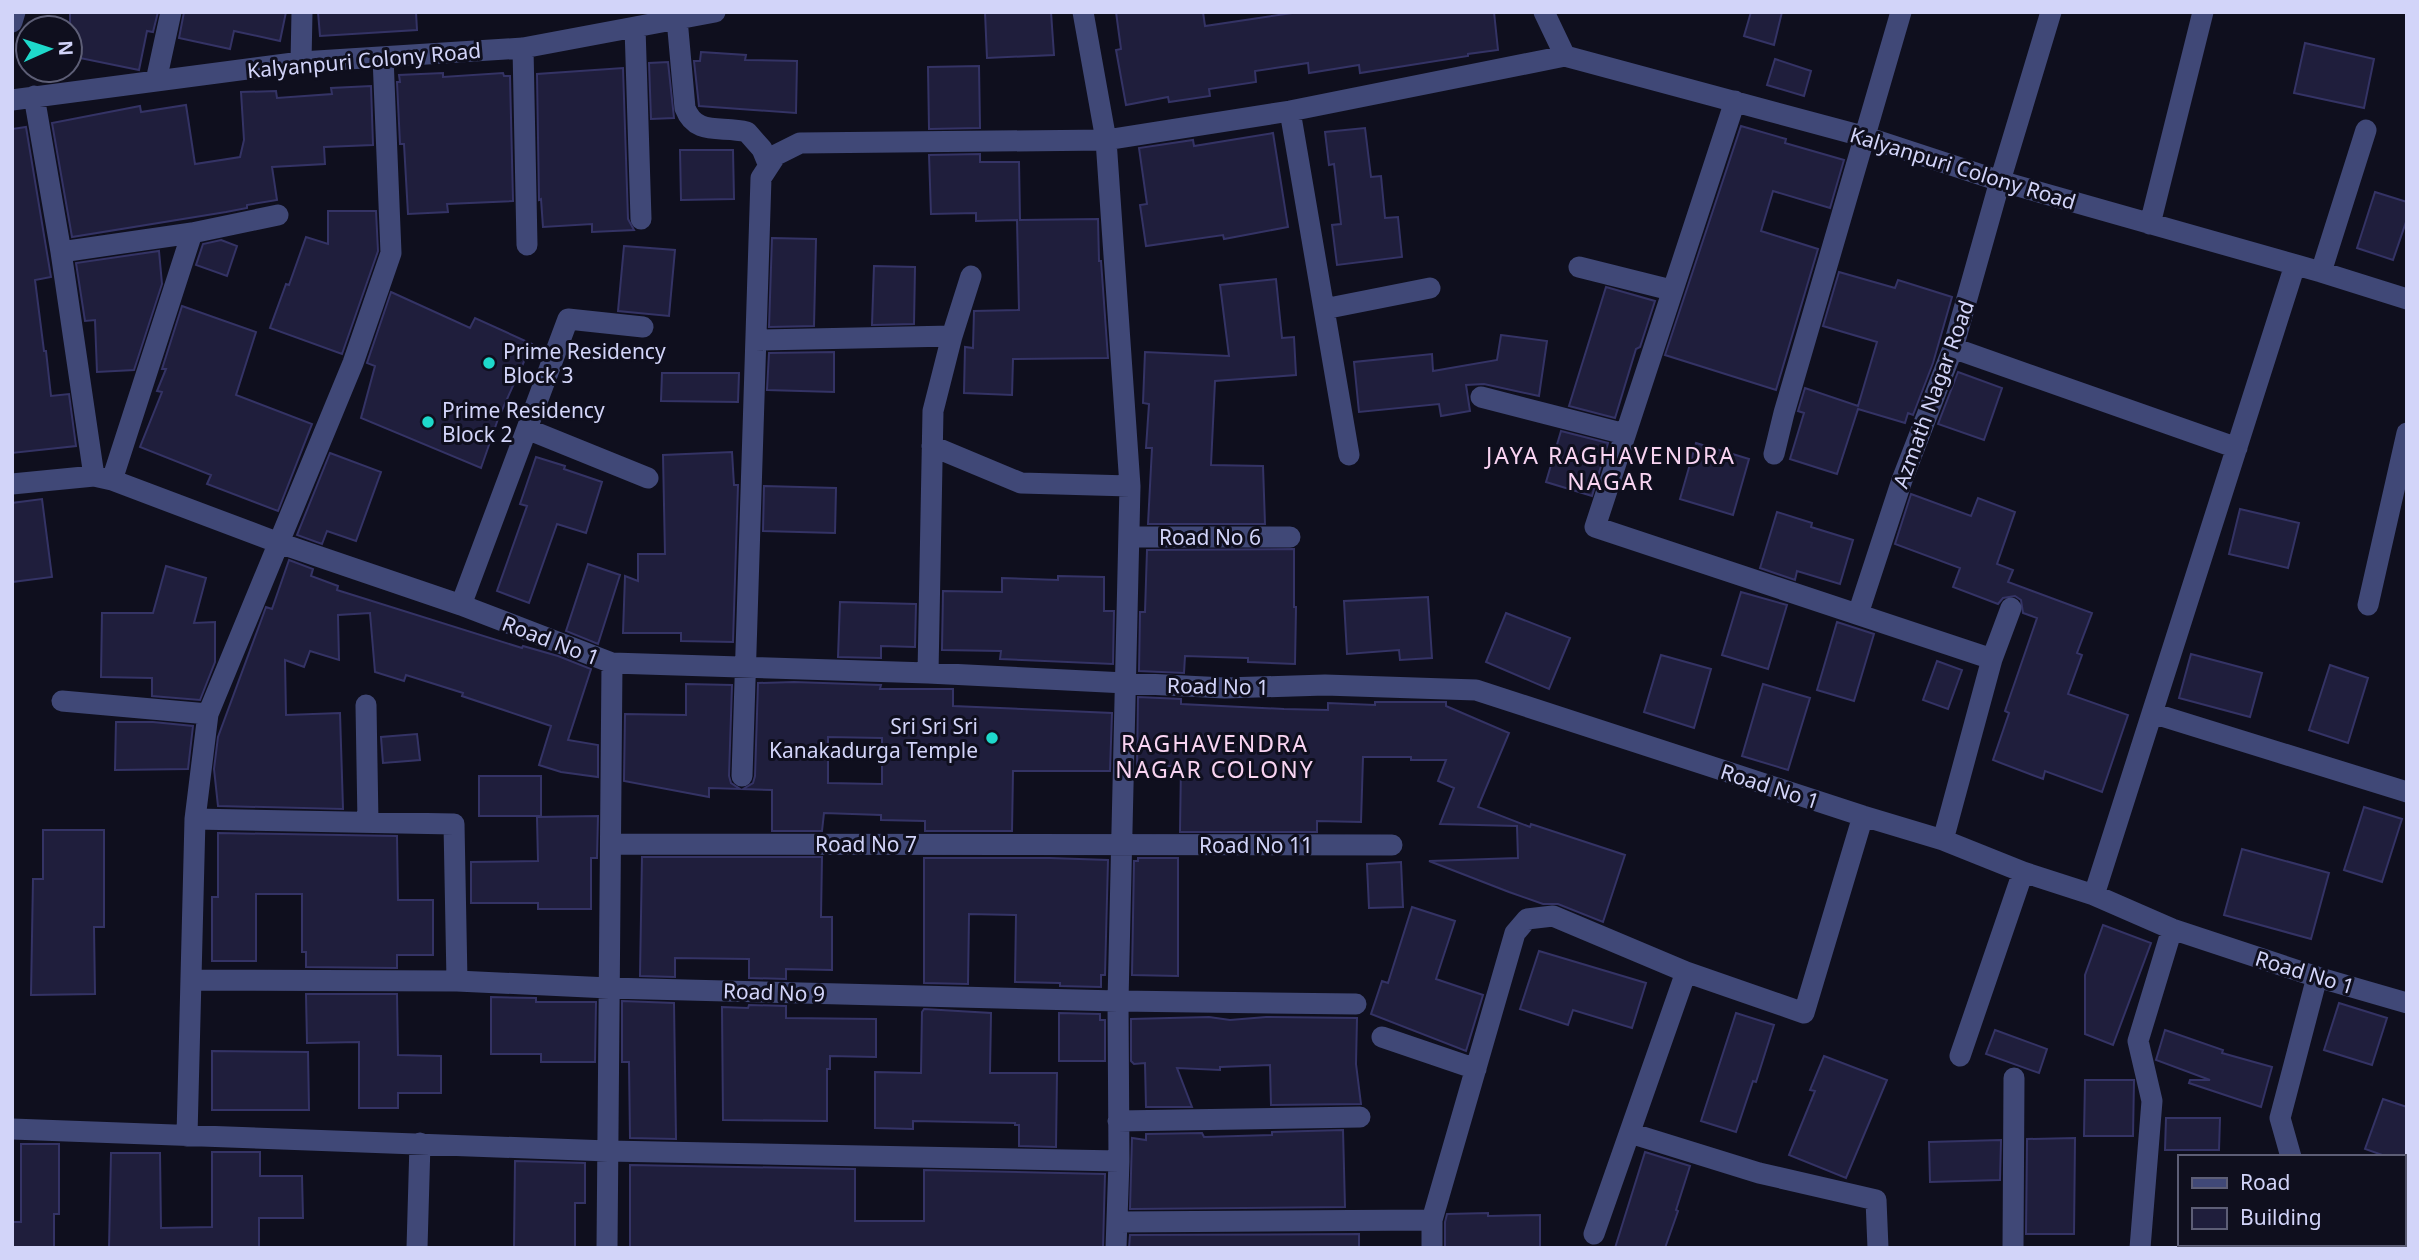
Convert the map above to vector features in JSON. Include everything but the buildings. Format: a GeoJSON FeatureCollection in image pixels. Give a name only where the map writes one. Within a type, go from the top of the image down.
{"type":"FeatureCollection","features":[{"type":"Feature","properties":{"kind":"street"},"geometry":{"type":"LineString","coordinates":[[12,22],[15,12]]}},
{"type":"Feature","properties":{"kind":"street"},"geometry":{"type":"LineString","coordinates":[[156,81],[171,12]]}},
{"type":"Feature","properties":{"kind":"street"},"geometry":{"type":"LineString","coordinates":[[301,62],[302,12]]}},
{"type":"Feature","properties":{"kind":"street","name":"Kalyanpuri Colony Road"},"geometry":{"type":"LineString","coordinates":[[12,100],[301,62],[523,48],[715,12]]}},
{"type":"Feature","properties":{"kind":"street"},"geometry":{"type":"LineString","coordinates":[[1083,12],[1106,140],[1130,486],[1118,1001],[1119,1161],[1116,1248]]}},
{"type":"Feature","properties":{"kind":"street"},"geometry":{"type":"LineString","coordinates":[[742,776],[761,178],[776,155],[800,143],[1106,140],[1290,111],[1565,56],[1544,12]]}},
{"type":"Feature","properties":{"kind":"street"},"geometry":{"type":"LineString","coordinates":[[1774,454],[1902,12]]}},
{"type":"Feature","properties":{"kind":"street","name":"Azmath Nagar Road"},"geometry":{"type":"LineString","coordinates":[[1857,614],[1902,480],[1953,348],[2051,12]]}},
{"type":"Feature","properties":{"kind":"street"},"geometry":{"type":"LineString","coordinates":[[2150,224],[2203,12]]}},
{"type":"Feature","properties":{"kind":"street"},"geometry":{"type":"LineString","coordinates":[[677,19],[685,108],[689,119],[697,126],[747,132],[762,149],[769,166]]}},
{"type":"Feature","properties":{"kind":"street"},"geometry":{"type":"LineString","coordinates":[[635,27],[641,219]]}},
{"type":"Feature","properties":{"kind":"street"},"geometry":{"type":"LineString","coordinates":[[523,48],[527,245]]}},
{"type":"Feature","properties":{"kind":"street","name":"Kalyanpuri Colony Road"},"geometry":{"type":"LineString","coordinates":[[1565,56],[1866,136],[2000,181],[2407,299]]}},
{"type":"Feature","properties":{"kind":"street"},"geometry":{"type":"LineString","coordinates":[[187,1136],[195,819],[208,714],[353,363],[391,253],[383,57]]}},
{"type":"Feature","properties":{"kind":"street"},"geometry":{"type":"LineString","coordinates":[[34,96],[103,478]]}},
{"type":"Feature","properties":{"kind":"street"},"geometry":{"type":"LineString","coordinates":[[1735,101],[1595,527],[1992,659]]}},
{"type":"Feature","properties":{"kind":"street"},"geometry":{"type":"LineString","coordinates":[[1290,111],[1349,455]]}},
{"type":"Feature","properties":{"kind":"street"},"geometry":{"type":"LineString","coordinates":[[2321,272],[2366,130]]}},
{"type":"Feature","properties":{"kind":"street"},"geometry":{"type":"LineString","coordinates":[[61,252],[192,233],[278,215]]}},
{"type":"Feature","properties":{"kind":"street"},"geometry":{"type":"LineString","coordinates":[[103,478],[192,233]]}},
{"type":"Feature","properties":{"kind":"street"},"geometry":{"type":"LineString","coordinates":[[2094,895],[2295,265]]}},
{"type":"Feature","properties":{"kind":"street"},"geometry":{"type":"LineString","coordinates":[[1578,267],[1671,290]]}},
{"type":"Feature","properties":{"kind":"street"},"geometry":{"type":"LineString","coordinates":[[928,673],[933,411],[971,276]]}},
{"type":"Feature","properties":{"kind":"street"},"geometry":{"type":"LineString","coordinates":[[1325,309],[1430,288]]}},
{"type":"Feature","properties":{"kind":"street"},"geometry":{"type":"LineString","coordinates":[[461,605],[568,319],[643,327]]}},
{"type":"Feature","properties":{"kind":"street"},"geometry":{"type":"LineString","coordinates":[[756,340],[952,336]]}},
{"type":"Feature","properties":{"kind":"street"},"geometry":{"type":"LineString","coordinates":[[1953,348],[2237,448]]}},
{"type":"Feature","properties":{"kind":"street"},"geometry":{"type":"LineString","coordinates":[[1482,397],[1625,434]]}},
{"type":"Feature","properties":{"kind":"street"},"geometry":{"type":"LineString","coordinates":[[527,429],[648,478]]}},
{"type":"Feature","properties":{"kind":"street"},"geometry":{"type":"LineString","coordinates":[[2368,605],[2407,433]]}},
{"type":"Feature","properties":{"kind":"street"},"geometry":{"type":"LineString","coordinates":[[933,446],[1021,483],[1130,486]]}},
{"type":"Feature","properties":{"kind":"street","name":"Road No 1"},"geometry":{"type":"LineString","coordinates":[[12,484],[103,478],[279,543],[461,605],[612,663],[928,673],[1225,688],[1325,685],[1476,690],[1943,840],[2024,872],[2094,895],[2172,929],[2317,977],[2407,1003]]}},
{"type":"Feature","properties":{"kind":"street","name":"Road No 6"},"geometry":{"type":"LineString","coordinates":[[1130,537],[1290,537]]}},
{"type":"Feature","properties":{"kind":"street"},"geometry":{"type":"LineString","coordinates":[[1943,840],[1992,659],[2011,608]]}},
{"type":"Feature","properties":{"kind":"street"},"geometry":{"type":"LineString","coordinates":[[607,1248],[612,663]]}},
{"type":"Feature","properties":{"kind":"street"},"geometry":{"type":"LineString","coordinates":[[62,701],[208,714]]}},
{"type":"Feature","properties":{"kind":"street"},"geometry":{"type":"LineString","coordinates":[[366,705],[369,822]]}},
{"type":"Feature","properties":{"kind":"street"},"geometry":{"type":"LineString","coordinates":[[2152,713],[2407,792]]}},
{"type":"Feature","properties":{"kind":"street"},"geometry":{"type":"LineString","coordinates":[[1432,1248],[1432,1220],[1516,933],[1527,919],[1553,916],[1686,972],[1804,1013],[1863,816]]}},
{"type":"Feature","properties":{"kind":"street"},"geometry":{"type":"LineString","coordinates":[[195,819],[454,824],[457,981]]}},
{"type":"Feature","properties":{"kind":"street","name":"Road No 7"},"geometry":{"type":"LineString","coordinates":[[611,844],[1121,845]]}},
{"type":"Feature","properties":{"kind":"street","name":"Road No 11"},"geometry":{"type":"LineString","coordinates":[[1121,845],[1392,845]]}},
{"type":"Feature","properties":{"kind":"street"},"geometry":{"type":"LineString","coordinates":[[1960,1056],[2024,872]]}},
{"type":"Feature","properties":{"kind":"street"},"geometry":{"type":"LineString","coordinates":[[2140,1248],[2152,1101],[2138,1041],[2172,929]]}},
{"type":"Feature","properties":{"kind":"street"},"geometry":{"type":"LineString","coordinates":[[1594,1234],[1686,972]]}},
{"type":"Feature","properties":{"kind":"street"},"geometry":{"type":"LineString","coordinates":[[2290,1155],[2280,1118],[2317,977]]}},
{"type":"Feature","properties":{"kind":"street","name":"Road No 9"},"geometry":{"type":"LineString","coordinates":[[192,980],[457,981],[609,988],[1356,1004]]}},
{"type":"Feature","properties":{"kind":"street"},"geometry":{"type":"LineString","coordinates":[[1382,1037],[1476,1069]]}},
{"type":"Feature","properties":{"kind":"street"},"geometry":{"type":"LineString","coordinates":[[2013,1248],[2014,1079]]}},
{"type":"Feature","properties":{"kind":"street"},"geometry":{"type":"LineString","coordinates":[[1118,1121],[1360,1117]]}},
{"type":"Feature","properties":{"kind":"street"},"geometry":{"type":"LineString","coordinates":[[12,1129],[608,1151],[1119,1161]]}},
{"type":"Feature","properties":{"kind":"street"},"geometry":{"type":"LineString","coordinates":[[1630,1133],[1759,1173],[1875,1200],[1878,1248]]}},
{"type":"Feature","properties":{"kind":"street"},"geometry":{"type":"LineString","coordinates":[[417,1248],[420,1143]]}},
{"type":"Feature","properties":{"kind":"street"},"geometry":{"type":"LineString","coordinates":[[1117,1222],[1432,1220]]}},
{"type":"Feature","properties":{"kind":"place","name":"Prime Residency Block 3"},"geometry":{"type":"Point","coordinates":[489,363]}},
{"type":"Feature","properties":{"kind":"place","name":"Prime Residency Block 2"},"geometry":{"type":"Point","coordinates":[428,422]}},
{"type":"Feature","properties":{"kind":"place","name":"Sri Sri Sri Kanakadurga Temple"},"geometry":{"type":"Point","coordinates":[992,738]}},
{"type":"Feature","properties":{"kind":"district","name":"JAYA RAGHAVENDRA NAGAR"},"geometry":{"type":"Point","coordinates":[1611,468]}},
{"type":"Feature","properties":{"kind":"district","name":"RAGHAVENDRA NAGAR COLONY"},"geometry":{"type":"Point","coordinates":[1215,756]}}]}
